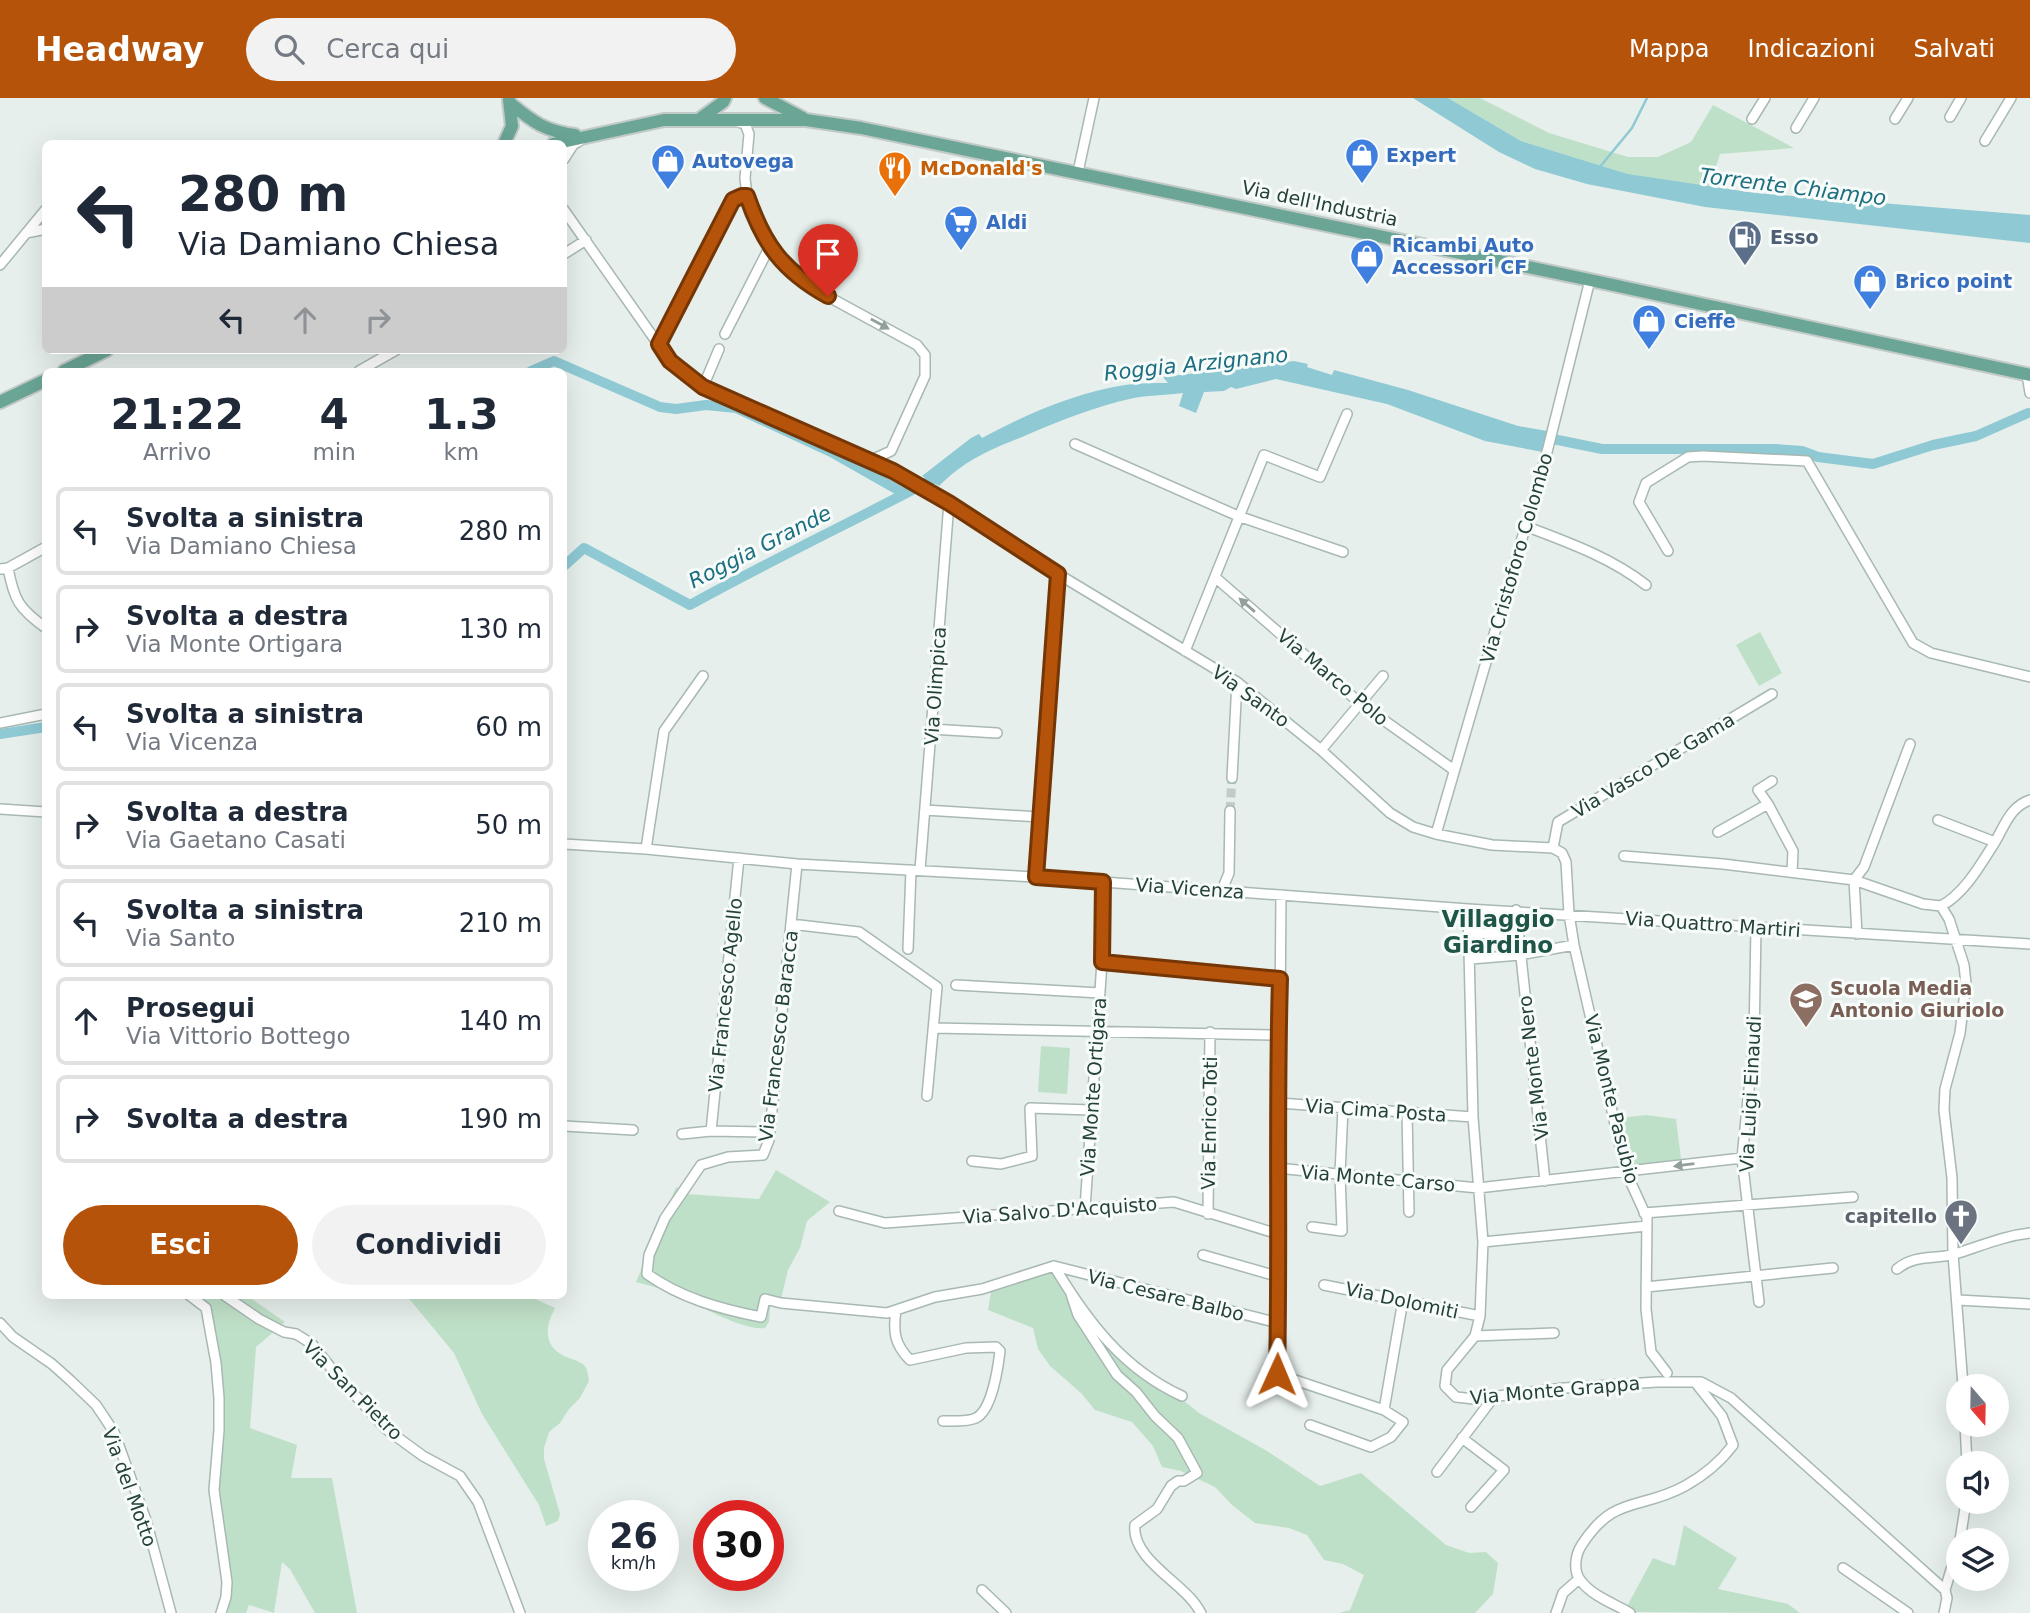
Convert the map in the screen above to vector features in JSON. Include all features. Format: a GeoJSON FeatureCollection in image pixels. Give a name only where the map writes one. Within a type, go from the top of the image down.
{"type":"FeatureCollection","features":[{"type":"Feature","properties":{"kind":"main road"},"geometry":{"type":"LineString","coordinates":[[700,119],[725,98]]}},
{"type":"Feature","properties":{"kind":"main road","name":"Via dell'Industria"},"geometry":{"type":"LineString","coordinates":[[765,98],[806,120]]}},
{"type":"Feature","properties":{"kind":"main road","name":"Via dell'Industria"},"geometry":{"type":"LineString","coordinates":[[509,101],[534,123],[555,132],[587,136]]}},
{"type":"Feature","properties":{"kind":"main road","name":"Via dell'Industria"},"geometry":{"type":"LineString","coordinates":[[506,140],[512,127],[509,101]]}},
{"type":"Feature","properties":{"kind":"main road","name":"Via dell'Industria"},"geometry":{"type":"LineString","coordinates":[[567,141],[641,123],[700,119],[806,120],[861,128],[1590,280],[2029,375]]}},
{"type":"Feature","properties":{"kind":"main road"},"geometry":{"type":"LineString","coordinates":[[70,368],[99,354]]}},
{"type":"Feature","properties":{"kind":"main road"},"geometry":{"type":"LineString","coordinates":[[0,402],[42,382]]}},
{"type":"Feature","properties":{"kind":"street"},"geometry":{"type":"LineString","coordinates":[[1078,173],[1094,98]]}},
{"type":"Feature","properties":{"kind":"street"},"geometry":{"type":"LineString","coordinates":[[1752,119],[1765,98]]}},
{"type":"Feature","properties":{"kind":"street"},"geometry":{"type":"LineString","coordinates":[[1796,128],[1814,98]]}},
{"type":"Feature","properties":{"kind":"street"},"geometry":{"type":"LineString","coordinates":[[1895,119],[1908,98]]}},
{"type":"Feature","properties":{"kind":"street"},"geometry":{"type":"LineString","coordinates":[[1950,117],[1961,98]]}},
{"type":"Feature","properties":{"kind":"street"},"geometry":{"type":"LineString","coordinates":[[1985,141],[2011,98]]}},
{"type":"Feature","properties":{"kind":"street"},"geometry":{"type":"LineString","coordinates":[[722,119],[746,124],[749,134],[745,178],[747,196],[770,246],[783,264],[805,284],[917,345],[925,355],[925,376],[891,451],[889,461],[893,471]]}},
{"type":"Feature","properties":{"kind":"street"},"geometry":{"type":"LineString","coordinates":[[567,154],[573,145],[587,136]]}},
{"type":"Feature","properties":{"kind":"street"},"geometry":{"type":"LineString","coordinates":[[659,344],[733,200],[747,196]]}},
{"type":"Feature","properties":{"kind":"street","name":"Via Santo"},"geometry":{"type":"LineString","coordinates":[[567,213],[670,361],[703,387],[893,471],[949,503],[1058,574],[1237,682],[1321,750],[1390,813],[1413,827],[1492,845],[1553,848]]}},
{"type":"Feature","properties":{"kind":"street"},"geometry":{"type":"LineString","coordinates":[[0,265],[42,214]]}},
{"type":"Feature","properties":{"kind":"street"},"geometry":{"type":"LineString","coordinates":[[26,233],[42,230]]}},
{"type":"Feature","properties":{"kind":"street"},"geometry":{"type":"LineString","coordinates":[[567,252],[586,240]]}},
{"type":"Feature","properties":{"kind":"street"},"geometry":{"type":"LineString","coordinates":[[725,334],[770,246]]}},
{"type":"Feature","properties":{"kind":"street","name":"Via Cristoforo Colombo"},"geometry":{"type":"LineString","coordinates":[[1436,834],[1546,456],[1590,280]]}},
{"type":"Feature","properties":{"kind":"street"},"geometry":{"type":"LineString","coordinates":[[703,387],[719,349]]}},
{"type":"Feature","properties":{"kind":"street"},"geometry":{"type":"LineString","coordinates":[[364,368],[389,354]]}},
{"type":"Feature","properties":{"kind":"street"},"geometry":{"type":"LineString","coordinates":[[2029,375],[2030,393]]}},
{"type":"Feature","properties":{"kind":"street"},"geometry":{"type":"LineString","coordinates":[[1185,651],[1264,454],[1320,477],[1347,414]]}},
{"type":"Feature","properties":{"kind":"street"},"geometry":{"type":"LineString","coordinates":[[1075,444],[1238,516],[1343,552]]}},
{"type":"Feature","properties":{"kind":"street"},"geometry":{"type":"LineString","coordinates":[[869,461],[891,451]]}},
{"type":"Feature","properties":{"kind":"street"},"geometry":{"type":"LineString","coordinates":[[1668,551],[1639,502],[1646,483],[1688,457],[1807,461],[1913,643],[1930,653],[2030,677]]}},
{"type":"Feature","properties":{"kind":"street","name":"Via Olimpica"},"geometry":{"type":"LineString","coordinates":[[916,870],[925,810],[949,503]]}},
{"type":"Feature","properties":{"kind":"street"},"geometry":{"type":"LineString","coordinates":[[1525,526],[1582,548],[1629,571],[1646,585]]}},
{"type":"Feature","properties":{"kind":"street"},"geometry":{"type":"LineString","coordinates":[[42,549],[4,569],[24,613],[42,625]]}},
{"type":"Feature","properties":{"kind":"street"},"geometry":{"type":"LineString","coordinates":[[1036,877],[1058,574]]}},
{"type":"Feature","properties":{"kind":"street","name":"Via Marco Polo"},"geometry":{"type":"LineString","coordinates":[[1216,578],[1361,704],[1454,770]]}},
{"type":"Feature","properties":{"kind":"street"},"geometry":{"type":"LineString","coordinates":[[646,849],[664,731],[703,676]]}},
{"type":"Feature","properties":{"kind":"street"},"geometry":{"type":"LineString","coordinates":[[1321,750],[1383,676]]}},
{"type":"Feature","properties":{"kind":"street"},"geometry":{"type":"LineString","coordinates":[[1232,778],[1237,682]]}},
{"type":"Feature","properties":{"kind":"street","name":"Via Vasco De Gama"},"geometry":{"type":"LineString","coordinates":[[1553,848],[1558,822],[1772,694]]}},
{"type":"Feature","properties":{"kind":"street"},"geometry":{"type":"LineString","coordinates":[[0,723],[42,715]]}},
{"type":"Feature","properties":{"kind":"street"},"geometry":{"type":"LineString","coordinates":[[931,729],[997,733]]}},
{"type":"Feature","properties":{"kind":"street"},"geometry":{"type":"LineString","coordinates":[[1857,934],[1854,880],[1864,867],[1910,744]]}},
{"type":"Feature","properties":{"kind":"street"},"geometry":{"type":"LineString","coordinates":[[1773,781],[1758,790],[1793,852],[1792,872]]}},
{"type":"Feature","properties":{"kind":"street"},"geometry":{"type":"LineString","coordinates":[[1624,856],[1723,864],[1854,880],[1923,904],[1941,906],[1957,895],[1995,842],[2010,813],[2030,800]]}},
{"type":"Feature","properties":{"kind":"street"},"geometry":{"type":"LineString","coordinates":[[1718,832],[1768,804]]}},
{"type":"Feature","properties":{"kind":"street"},"geometry":{"type":"LineString","coordinates":[[0,809],[42,812]]}},
{"type":"Feature","properties":{"kind":"street"},"geometry":{"type":"LineString","coordinates":[[925,810],[1039,817]]}},
{"type":"Feature","properties":{"kind":"street"},"geometry":{"type":"LineString","coordinates":[[1222,890],[1229,873],[1230,811]]}},
{"type":"Feature","properties":{"kind":"street"},"geometry":{"type":"LineString","coordinates":[[1937,820],[1995,842]]}},
{"type":"Feature","properties":{"kind":"street","name":"Via Vicenza"},"geometry":{"type":"LineString","coordinates":[[567,844],[797,864],[1036,877],[1468,909],[1516,910]]}},
{"type":"Feature","properties":{"kind":"street"},"geometry":{"type":"LineString","coordinates":[[1553,848],[1562,853],[1566,862],[1569,914]]}},
{"type":"Feature","properties":{"kind":"street","name":"Via Francesco Agello"},"geometry":{"type":"LineString","coordinates":[[710,1131],[739,858]]}},
{"type":"Feature","properties":{"kind":"street","name":"Via Francesco Baracca"},"geometry":{"type":"LineString","coordinates":[[797,864],[769,1132],[763,1155],[728,1157],[701,1166],[665,1218],[649,1255],[647,1274],[661,1284],[694,1299],[725,1310],[761,1317],[765,1299],[781,1303],[887,1313],[896,1310]]}},
{"type":"Feature","properties":{"kind":"street"},"geometry":{"type":"LineString","coordinates":[[908,949],[916,870]]}},
{"type":"Feature","properties":{"kind":"street","name":"Via Monte Ortigara"},"geometry":{"type":"LineString","coordinates":[[1085,1208],[1102,962],[1103,882]]}},
{"type":"Feature","properties":{"kind":"street"},"geometry":{"type":"LineString","coordinates":[[1281,895],[1278,1035],[1280,1277],[1277,1374],[1384,1410],[1403,1422],[1391,1437],[1371,1447],[1310,1425]]}},
{"type":"Feature","properties":{"kind":"street"},"geometry":{"type":"LineString","coordinates":[[1941,906],[1949,919],[1964,965],[1966,984],[1960,1033],[1945,1089],[1944,1110],[1951,1178],[1953,1254],[1962,1374]]}},
{"type":"Feature","properties":{"kind":"street","name":"Via Monte Grappa"},"geometry":{"type":"LineString","coordinates":[[1468,909],[1474,1117],[1483,1242],[1480,1317],[1475,1336],[1447,1370],[1445,1386],[1456,1397],[1474,1399],[1564,1388],[1701,1382],[1731,1398],[1945,1590]]}},
{"type":"Feature","properties":{"kind":"street","name":"Via Quattro Martiri"},"geometry":{"type":"LineString","coordinates":[[1516,910],[2030,944]]}},
{"type":"Feature","properties":{"kind":"street","name":"Via Monte Nero"},"geometry":{"type":"LineString","coordinates":[[1516,910],[1545,1181]]}},
{"type":"Feature","properties":{"kind":"street","name":"Via Monte Pasubio"},"geometry":{"type":"LineString","coordinates":[[1569,914],[1626,1172],[1647,1226],[1646,1310],[1651,1352],[1667,1373]]}},
{"type":"Feature","properties":{"kind":"street"},"geometry":{"type":"LineString","coordinates":[[791,923],[859,932],[937,987],[928,1096]]}},
{"type":"Feature","properties":{"kind":"street","name":"Via Luigi Einaudi"},"geometry":{"type":"LineString","coordinates":[[1756,927],[1754,1040],[1742,1158],[1759,1303]]}},
{"type":"Feature","properties":{"kind":"street"},"geometry":{"type":"LineString","coordinates":[[1469,933],[1519,935]]}},
{"type":"Feature","properties":{"kind":"street"},"geometry":{"type":"LineString","coordinates":[[1471,959],[1520,955],[1574,945]]}},
{"type":"Feature","properties":{"kind":"street"},"geometry":{"type":"LineString","coordinates":[[1102,962],[1280,979]]}},
{"type":"Feature","properties":{"kind":"street"},"geometry":{"type":"LineString","coordinates":[[956,985],[1100,993]]}},
{"type":"Feature","properties":{"kind":"street"},"geometry":{"type":"LineString","coordinates":[[934,1028],[1278,1035]]}},
{"type":"Feature","properties":{"kind":"street","name":"Via Enrico Toti"},"geometry":{"type":"LineString","coordinates":[[1208,1214],[1210,1032]]}},
{"type":"Feature","properties":{"kind":"street","name":"Via Cima Posta"},"geometry":{"type":"LineString","coordinates":[[1279,1103],[1474,1117]]}},
{"type":"Feature","properties":{"kind":"street"},"geometry":{"type":"LineString","coordinates":[[972,1161],[1001,1164],[1031,1156],[1030,1108],[1091,1110]]}},
{"type":"Feature","properties":{"kind":"street"},"geometry":{"type":"LineString","coordinates":[[1312,1227],[1342,1231],[1340,1174],[1343,1108]]}},
{"type":"Feature","properties":{"kind":"street"},"geometry":{"type":"LineString","coordinates":[[1407,1112],[1409,1212]]}},
{"type":"Feature","properties":{"kind":"street"},"geometry":{"type":"LineString","coordinates":[[567,1126],[634,1130]]}},
{"type":"Feature","properties":{"kind":"street"},"geometry":{"type":"LineString","coordinates":[[682,1134],[710,1131],[769,1132]]}},
{"type":"Feature","properties":{"kind":"street","name":"Via Monte Carso"},"geometry":{"type":"LineString","coordinates":[[1278,1168],[1478,1188],[1742,1158]]}},
{"type":"Feature","properties":{"kind":"street"},"geometry":{"type":"LineString","coordinates":[[1644,1213],[1853,1197]]}},
{"type":"Feature","properties":{"kind":"street","name":"Via Salvo D'Acquisto"},"geometry":{"type":"LineString","coordinates":[[839,1211],[885,1223],[1174,1202],[1278,1234]]}},
{"type":"Feature","properties":{"kind":"street"},"geometry":{"type":"LineString","coordinates":[[1483,1242],[1647,1226]]}},
{"type":"Feature","properties":{"kind":"street"},"geometry":{"type":"LineString","coordinates":[[1897,1269],[1912,1259],[1953,1254],[1983,1243],[2030,1233]]}},
{"type":"Feature","properties":{"kind":"street"},"geometry":{"type":"LineString","coordinates":[[1203,1255],[1280,1277]]}},
{"type":"Feature","properties":{"kind":"street"},"geometry":{"type":"LineString","coordinates":[[943,1421],[975,1419],[984,1412],[1000,1351],[996,1347],[966,1348],[910,1360],[900,1350],[893,1331],[896,1310],[934,1297],[982,1289],[1054,1266]]}},
{"type":"Feature","properties":{"kind":"street","name":"Via Cesare Balbo"},"geometry":{"type":"LineString","coordinates":[[1054,1266],[1071,1294],[1123,1358],[1156,1384],[1182,1396]]}},
{"type":"Feature","properties":{"kind":"street","name":"Via Cesare Balbo"},"geometry":{"type":"LineString","coordinates":[[1054,1266],[1279,1323]]}},
{"type":"Feature","properties":{"kind":"street"},"geometry":{"type":"LineString","coordinates":[[1646,1287],[1833,1268]]}},
{"type":"Feature","properties":{"kind":"street","name":"Via Dolomiti"},"geometry":{"type":"LineString","coordinates":[[1324,1285],[1480,1317]]}},
{"type":"Feature","properties":{"kind":"street"},"geometry":{"type":"LineString","coordinates":[[1071,1294],[1078,1315],[1117,1375],[1178,1438],[1194,1464],[1198,1474],[1184,1481],[1178,1480],[1171,1486],[1162,1503],[1135,1525],[1136,1537],[1152,1563],[1192,1599],[1201,1613]]}},
{"type":"Feature","properties":{"kind":"street"},"geometry":{"type":"LineString","coordinates":[[195,1299],[206,1308],[216,1363],[219,1430],[214,1490],[227,1582],[221,1613]]}},
{"type":"Feature","properties":{"kind":"street","name":"Via San Pietro"},"geometry":{"type":"LineString","coordinates":[[230,1299],[259,1319],[284,1332],[296,1334],[312,1344],[386,1429],[423,1456],[460,1476],[478,1502],[520,1613]]}},
{"type":"Feature","properties":{"kind":"street"},"geometry":{"type":"LineString","coordinates":[[1384,1410],[1403,1300]]}},
{"type":"Feature","properties":{"kind":"street"},"geometry":{"type":"LineString","coordinates":[[1958,1300],[2030,1304]]}},
{"type":"Feature","properties":{"kind":"street","name":"Via del Motto"},"geometry":{"type":"LineString","coordinates":[[0,1323],[13,1337],[71,1381],[96,1405],[114,1432],[146,1520],[171,1613]]}},
{"type":"Feature","properties":{"kind":"street"},"geometry":{"type":"LineString","coordinates":[[1475,1336],[1554,1333]]}},
{"type":"Feature","properties":{"kind":"street"},"geometry":{"type":"LineString","coordinates":[[1630,1613],[1587,1588],[1578,1579],[1576,1554],[1604,1517],[1635,1502],[1652,1500],[1685,1486],[1723,1459],[1733,1445],[1721,1416],[1695,1382]]}},
{"type":"Feature","properties":{"kind":"street"},"geometry":{"type":"LineString","coordinates":[[1437,1472],[1493,1398]]}},
{"type":"Feature","properties":{"kind":"street"},"geometry":{"type":"LineString","coordinates":[[1462,1438],[1504,1470],[1471,1507]]}},
{"type":"Feature","properties":{"kind":"street"},"geometry":{"type":"LineString","coordinates":[[1843,1568],[1908,1613]]}},
{"type":"Feature","properties":{"kind":"street"},"geometry":{"type":"LineString","coordinates":[[1556,1613],[1563,1593],[1578,1579]]}},
{"type":"Feature","properties":{"kind":"street"},"geometry":{"type":"LineString","coordinates":[[1944,1613],[1946,1587]]}},
{"type":"Feature","properties":{"kind":"street"},"geometry":{"type":"LineString","coordinates":[[982,1590],[1006,1613]]}},
{"type":"Feature","properties":{"kind":"green space"},"geometry":{"type":"Polygon","coordinates":[[[1448,98],[1480,98],[1549,133],[1628,157],[1658,157],[1691,142],[1713,105],[1794,148],[1720,154],[1709,188],[1628,174],[1521,141],[1448,98]]]}},
{"type":"Feature","properties":{"kind":"green space"},"geometry":{"type":"Polygon","coordinates":[[[1760,632],[1782,673],[1759,686],[1736,645],[1760,632]]]}},
{"type":"Feature","properties":{"kind":"green space"},"geometry":{"type":"Polygon","coordinates":[[[1041,1046],[1070,1048],[1067,1094],[1038,1092],[1041,1046]]]}},
{"type":"Feature","properties":{"kind":"green space"},"geometry":{"type":"Polygon","coordinates":[[[1646,1115],[1676,1119],[1681,1159],[1629,1166],[1619,1118],[1646,1115]]]}},
{"type":"Feature","properties":{"kind":"green space"},"geometry":{"type":"Polygon","coordinates":[[[776,1170],[830,1202],[807,1221],[800,1248],[788,1270],[781,1299],[770,1306],[769,1322],[765,1328],[744,1325],[668,1291],[636,1282],[676,1187],[686,1194],[759,1199],[776,1170]]]}},
{"type":"Feature","properties":{"kind":"green space"},"geometry":{"type":"Polygon","coordinates":[[[1056,1273],[1103,1334],[1145,1374],[1199,1413],[1267,1451],[1320,1486],[1361,1473],[1446,1545],[1469,1553],[1486,1552],[1498,1563],[1493,1594],[1475,1613],[1339,1613],[1350,1610],[1364,1575],[1343,1564],[1324,1560],[1307,1535],[1289,1528],[1255,1523],[1215,1487],[1181,1471],[1162,1467],[1153,1446],[1132,1422],[1095,1410],[1081,1393],[1050,1366],[1038,1349],[1033,1328],[988,1310],[991,1292],[1056,1273]]]}},
{"type":"Feature","properties":{"kind":"green space"},"geometry":{"type":"Polygon","coordinates":[[[194,1299],[252,1299],[285,1322],[256,1347],[250,1428],[297,1445],[291,1478],[332,1478],[357,1613],[315,1613],[290,1569],[282,1562],[274,1613],[249,1605],[246,1613],[228,1613],[232,1580],[218,1496],[222,1423],[209,1310],[194,1299]]]}},
{"type":"Feature","properties":{"kind":"green space"},"geometry":{"type":"Polygon","coordinates":[[[409,1299],[535,1299],[555,1308],[549,1322],[549,1341],[557,1352],[584,1365],[589,1381],[580,1398],[549,1432],[544,1448],[544,1459],[560,1514],[558,1521],[546,1526],[539,1505],[482,1414],[454,1353],[409,1299]]]}},
{"type":"Feature","properties":{"kind":"green space"},"geometry":{"type":"Polygon","coordinates":[[[1684,1525],[1737,1558],[1718,1589],[1788,1604],[1800,1613],[1624,1612],[1653,1558],[1675,1566],[1684,1525]]]}},
{"type":"Feature","properties":{"kind":"water"},"geometry":{"type":"Polygon","coordinates":[[[1413,98],[1448,98],[1521,141],[1628,174],[1755,193],[2030,215],[2030,243],[1705,207],[1587,184],[1535,169],[1499,152],[1413,98]]]}},
{"type":"Feature","properties":{"kind":"water"},"geometry":{"type":"Polygon","coordinates":[[[1294,361],[1332,375],[1334,370],[1408,390],[1518,426],[1553,432],[1548,453],[1485,441],[1387,404],[1276,379],[1236,389],[1231,387],[1224,391],[1204,392],[1196,413],[1179,406],[1183,393],[1120,401],[1064,420],[987,452],[958,469],[939,486],[922,476],[971,438],[979,434],[982,438],[1069,399],[1125,385],[1168,383],[1163,377],[1294,361]]]}},
{"type":"Feature","properties":{"kind":"waterway"},"geometry":{"type":"LineString","coordinates":[[1599,168],[1632,128],[1647,98]]}},
{"type":"Feature","properties":{"kind":"waterway","name":"Roggia Arzignano"},"geometry":{"type":"LineString","coordinates":[[538,368],[554,361],[660,407],[676,409],[706,405],[736,408],[831,452],[905,494]]}},
{"type":"Feature","properties":{"kind":"waterway","name":"Roggia Arzignano"},"geometry":{"type":"LineString","coordinates":[[1543,437],[1602,449],[1802,451],[1818,457],[1873,464],[1933,445],[1976,436],[2028,413]]}},
{"type":"Feature","properties":{"kind":"waterway","name":"Roggia Grande"},"geometry":{"type":"LineString","coordinates":[[567,563],[584,548],[690,605],[941,475]]}},
{"type":"Feature","properties":{"kind":"waterway","name":"Roggia Grande"},"geometry":{"type":"LineString","coordinates":[[0,734],[42,728]]}},
{"type":"Feature","properties":{"kind":"tunnel"},"geometry":{"type":"LineString","coordinates":[[1230,811],[1232,778]]}},
{"type":"Feature","properties":{"kind":"place","name":"Expert"},"geometry":{"type":"Point","coordinates":[1362,185]}},
{"type":"Feature","properties":{"kind":"place","name":"Autovega"},"geometry":{"type":"Point","coordinates":[668,191]}},
{"type":"Feature","properties":{"kind":"place","name":"McDonald's"},"geometry":{"type":"Point","coordinates":[895,198]}},
{"type":"Feature","properties":{"kind":"place","name":"Aldi"},"geometry":{"type":"Point","coordinates":[961,252]}},
{"type":"Feature","properties":{"kind":"place","name":"Esso"},"geometry":{"type":"Point","coordinates":[1745,267]}},
{"type":"Feature","properties":{"kind":"place","name":"Ricambi Auto Accessori CF"},"geometry":{"type":"Point","coordinates":[1367,286]}},
{"type":"Feature","properties":{"kind":"place","name":"Brico point"},"geometry":{"type":"Point","coordinates":[1870,311]}},
{"type":"Feature","properties":{"kind":"place","name":"Cieffe"},"geometry":{"type":"Point","coordinates":[1649,351]}},
{"type":"Feature","properties":{"kind":"place","name":"Scuola Media Antonio Giuriolo"},"geometry":{"type":"Point","coordinates":[1806,1029]}},
{"type":"Feature","properties":{"kind":"place","name":"capitello"},"geometry":{"type":"Point","coordinates":[1961,1246]}},
{"type":"Feature","properties":{"kind":"district","name":"Villaggio Giardino"},"geometry":{"type":"Point","coordinates":[1498,932]}},
{"type":"Feature","properties":{"kind":"route"},"geometry":{"type":"LineString","coordinates":[[828,296],[805,284],[783,264],[770,246],[747,196],[742,196],[733,200],[659,344],[670,361],[703,387],[893,471],[949,503],[1058,574],[1036,877],[1103,882],[1102,962],[1280,979],[1280,1277],[1277,1374]]}},
{"type":"Feature","properties":{"kind":"water label","name":"Torrente Chiampo"},"geometry":{"type":"Point","coordinates":[1793,187]}}]}
